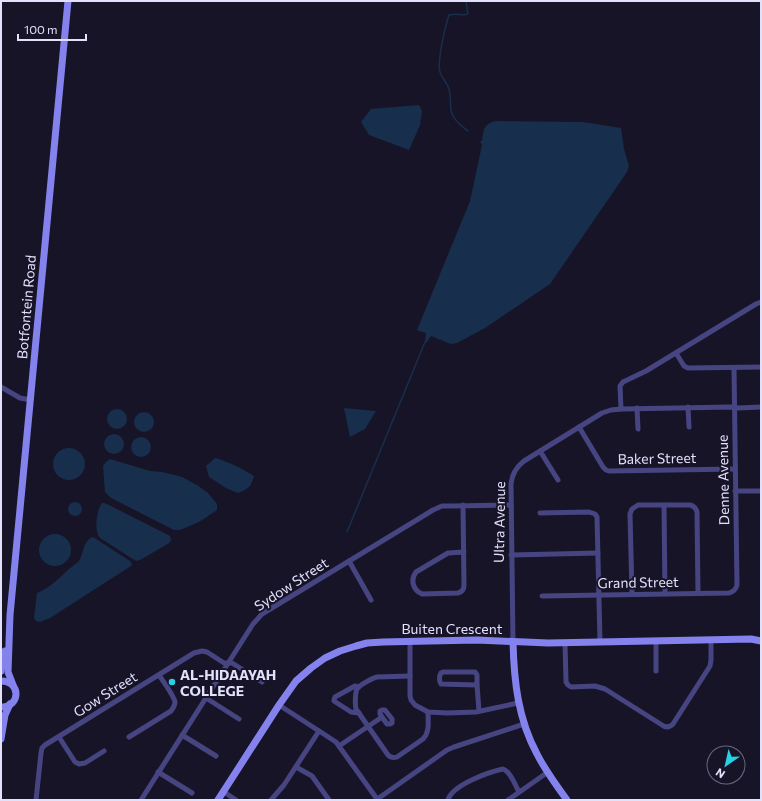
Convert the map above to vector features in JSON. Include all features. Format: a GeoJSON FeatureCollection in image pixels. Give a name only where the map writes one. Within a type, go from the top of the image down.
{"type":"FeatureCollection","features":[{"type":"Feature","properties":{"kind":"main road","name":"Botfontein Road"},"geometry":{"type":"LineString","coordinates":[[10,704],[15,699],[16,692],[8,672],[10,615],[68,1]]}},
{"type":"Feature","properties":{"kind":"main road","name":"Botfontein Road"},"geometry":{"type":"LineString","coordinates":[[1,672],[10,615]]}},
{"type":"Feature","properties":{"kind":"main road","name":"Buiten Crescent"},"geometry":{"type":"LineString","coordinates":[[218,800],[289,690],[303,674],[330,656],[356,646],[367,643],[477,640],[513,642],[711,640],[761,641]]}},
{"type":"Feature","properties":{"kind":"main road","name":"Ultra Avenue"},"geometry":{"type":"LineString","coordinates":[[513,642],[514,671],[518,703],[524,724],[534,749],[567,800]]}},
{"type":"Feature","properties":{"kind":"main road"},"geometry":{"type":"LineString","coordinates":[[1,680],[8,681],[13,685]]}},
{"type":"Feature","properties":{"kind":"main road"},"geometry":{"type":"LineString","coordinates":[[1,706],[7,706],[10,704]]}},
{"type":"Feature","properties":{"kind":"main road"},"geometry":{"type":"LineString","coordinates":[[1,739],[4,715],[10,704]]}},
{"type":"Feature","properties":{"kind":"street"},"geometry":{"type":"LineString","coordinates":[[620,409],[620,386],[622,382],[646,371],[761,302]]}},
{"type":"Feature","properties":{"kind":"street"},"geometry":{"type":"LineString","coordinates":[[676,353],[683,365],[687,368],[761,367]]}},
{"type":"Feature","properties":{"kind":"street","name":"Denne Avenue"},"geometry":{"type":"LineString","coordinates":[[734,368],[737,585],[734,591]]}},
{"type":"Feature","properties":{"kind":"street"},"geometry":{"type":"LineString","coordinates":[[1,387],[20,398],[31,400]]}},
{"type":"Feature","properties":{"kind":"street"},"geometry":{"type":"LineString","coordinates":[[688,407],[689,427]]}},
{"type":"Feature","properties":{"kind":"street","name":"Ultra Avenue"},"geometry":{"type":"LineString","coordinates":[[513,642],[511,484],[514,472],[521,463],[605,411],[637,408],[761,407]]}},
{"type":"Feature","properties":{"kind":"street"},"geometry":{"type":"LineString","coordinates":[[637,408],[638,429]]}},
{"type":"Feature","properties":{"kind":"street","name":"Baker Street"},"geometry":{"type":"LineString","coordinates":[[579,427],[603,466],[609,471],[735,469]]}},
{"type":"Feature","properties":{"kind":"street"},"geometry":{"type":"LineString","coordinates":[[540,451],[558,480]]}},
{"type":"Feature","properties":{"kind":"street"},"geometry":{"type":"LineString","coordinates":[[735,491],[761,491]]}},
{"type":"Feature","properties":{"kind":"street"},"geometry":{"type":"LineString","coordinates":[[463,505],[464,552],[464,589],[458,592],[422,594],[416,590],[413,580],[416,572],[448,553],[464,552]]}},
{"type":"Feature","properties":{"kind":"street","name":"Sydow Street"},"geometry":{"type":"LineString","coordinates":[[140,800],[253,624],[259,617],[433,510],[442,506],[511,505]]}},
{"type":"Feature","properties":{"kind":"street"},"geometry":{"type":"LineString","coordinates":[[632,594],[630,514],[631,510],[638,505],[690,505],[695,507],[697,510],[698,593]]}},
{"type":"Feature","properties":{"kind":"street"},"geometry":{"type":"LineString","coordinates":[[664,505],[666,594]]}},
{"type":"Feature","properties":{"kind":"street"},"geometry":{"type":"LineString","coordinates":[[540,513],[589,512],[595,514],[598,520],[600,642]]}},
{"type":"Feature","properties":{"kind":"street"},"geometry":{"type":"LineString","coordinates":[[512,555],[598,553]]}},
{"type":"Feature","properties":{"kind":"street"},"geometry":{"type":"LineString","coordinates":[[349,561],[371,600]]}},
{"type":"Feature","properties":{"kind":"street","name":"Grand Street"},"geometry":{"type":"LineString","coordinates":[[542,596],[729,593],[734,591]]}},
{"type":"Feature","properties":{"kind":"street"},"geometry":{"type":"LineString","coordinates":[[565,642],[566,682],[568,685],[571,687],[595,686],[605,689],[667,727],[672,724],[710,666],[711,640]]}},
{"type":"Feature","properties":{"kind":"street"},"geometry":{"type":"LineString","coordinates":[[410,641],[410,696],[411,700],[417,706],[428,712],[447,713],[479,712],[518,703]]}},
{"type":"Feature","properties":{"kind":"street"},"geometry":{"type":"LineString","coordinates":[[656,641],[656,671]]}},
{"type":"Feature","properties":{"kind":"street","name":"Gow Street"},"geometry":{"type":"LineString","coordinates":[[36,800],[41,753],[42,748],[45,745],[194,653],[199,651],[207,652],[224,663],[228,663]]}},
{"type":"Feature","properties":{"kind":"street"},"geometry":{"type":"LineString","coordinates":[[228,663],[232,663],[262,682]]}},
{"type":"Feature","properties":{"kind":"street"},"geometry":{"type":"LineString","coordinates":[[477,684],[441,684],[440,674],[442,672],[475,672],[477,675],[479,712]]}},
{"type":"Feature","properties":{"kind":"street"},"geometry":{"type":"LineString","coordinates":[[128,737],[171,711],[174,707],[174,699],[159,675]]}},
{"type":"Feature","properties":{"kind":"street"},"geometry":{"type":"LineString","coordinates":[[410,676],[376,677],[360,687],[356,692],[356,709],[388,755],[396,758],[426,736],[428,730],[428,712]]}},
{"type":"Feature","properties":{"kind":"street"},"geometry":{"type":"LineString","coordinates":[[359,714],[351,712],[334,700],[335,697],[355,686],[360,687]]}},
{"type":"Feature","properties":{"kind":"street"},"geometry":{"type":"LineString","coordinates":[[206,698],[239,719]]}},
{"type":"Feature","properties":{"kind":"street"},"geometry":{"type":"LineString","coordinates":[[279,705],[336,742],[376,800],[447,750],[524,724]]}},
{"type":"Feature","properties":{"kind":"street"},"geometry":{"type":"LineString","coordinates":[[339,746],[382,717]]}},
{"type":"Feature","properties":{"kind":"street"},"geometry":{"type":"LineString","coordinates":[[271,800],[284,785],[319,731]]}},
{"type":"Feature","properties":{"kind":"street"},"geometry":{"type":"LineString","coordinates":[[182,735],[216,756]]}},
{"type":"Feature","properties":{"kind":"street"},"geometry":{"type":"LineString","coordinates":[[59,737],[76,762],[79,764],[85,763],[104,751]]}},
{"type":"Feature","properties":{"kind":"street"},"geometry":{"type":"LineString","coordinates":[[296,767],[312,776],[329,800]]}},
{"type":"Feature","properties":{"kind":"street"},"geometry":{"type":"LineString","coordinates":[[448,800],[450,794],[468,781],[503,769],[508,772],[519,792]]}},
{"type":"Feature","properties":{"kind":"street"},"geometry":{"type":"LineString","coordinates":[[158,772],[192,793]]}},
{"type":"Feature","properties":{"kind":"street"},"geometry":{"type":"LineString","coordinates":[[508,800],[548,772]]}},
{"type":"Feature","properties":{"kind":"street"},"geometry":{"type":"LineString","coordinates":[[224,792],[236,800]]}},
{"type":"Feature","properties":{"kind":"water"},"geometry":{"type":"Polygon","coordinates":[[[419,105],[422,111],[420,125],[409,150],[369,135],[361,122],[371,109],[419,105]]]}},
{"type":"Feature","properties":{"kind":"water"},"geometry":{"type":"Polygon","coordinates":[[[492,122],[583,122],[621,128],[624,149],[629,166],[627,172],[550,284],[485,328],[457,343],[451,344],[431,336],[426,343],[426,333],[417,330],[470,201],[482,145],[480,142],[482,141],[485,128],[492,122]]]}},
{"type":"Feature","properties":{"kind":"water"},"geometry":{"type":"Polygon","coordinates":[[[344,408],[376,411],[365,429],[350,437],[344,408]]]}},
{"type":"Feature","properties":{"kind":"water"},"geometry":{"type":"Polygon","coordinates":[[[117,409],[124,412],[127,419],[124,426],[117,429],[110,426],[107,419],[110,412],[117,409]]]}},
{"type":"Feature","properties":{"kind":"water"},"geometry":{"type":"Polygon","coordinates":[[[144,412],[151,415],[154,422],[151,429],[144,432],[137,429],[134,422],[137,415],[144,412]]]}},
{"type":"Feature","properties":{"kind":"water"},"geometry":{"type":"Polygon","coordinates":[[[114,434],[121,437],[124,444],[121,451],[114,454],[107,451],[104,444],[107,437],[114,434]]]}},
{"type":"Feature","properties":{"kind":"water"},"geometry":{"type":"Polygon","coordinates":[[[141,437],[148,440],[151,447],[148,454],[141,457],[134,454],[131,447],[134,440],[141,437]]]}},
{"type":"Feature","properties":{"kind":"water"},"geometry":{"type":"Polygon","coordinates":[[[66,448],[72,448],[82,455],[85,464],[84,470],[78,477],[72,480],[66,480],[56,473],[53,467],[53,461],[60,451],[66,448]]]}},
{"type":"Feature","properties":{"kind":"water"},"geometry":{"type":"Polygon","coordinates":[[[215,458],[225,461],[254,476],[252,483],[247,489],[238,493],[226,488],[209,477],[206,466],[215,458]]]}},
{"type":"Feature","properties":{"kind":"water"},"geometry":{"type":"Polygon","coordinates":[[[110,459],[150,471],[162,472],[182,477],[208,493],[217,504],[217,510],[199,522],[180,530],[174,530],[111,498],[105,492],[103,466],[110,459]]]}},
{"type":"Feature","properties":{"kind":"water"},"geometry":{"type":"Polygon","coordinates":[[[72,502],[78,502],[82,506],[82,512],[78,516],[72,516],[68,512],[68,506],[72,502]]]}},
{"type":"Feature","properties":{"kind":"water"},"geometry":{"type":"Polygon","coordinates":[[[102,503],[109,505],[170,536],[171,540],[169,543],[142,559],[137,561],[133,559],[100,538],[98,535],[96,521],[98,511],[102,503]]]}},
{"type":"Feature","properties":{"kind":"water"},"geometry":{"type":"Polygon","coordinates":[[[55,534],[64,537],[68,541],[71,550],[68,559],[64,563],[55,566],[46,563],[42,559],[39,550],[42,541],[46,537],[55,534]]]}},
{"type":"Feature","properties":{"kind":"water"},"geometry":{"type":"Polygon","coordinates":[[[93,537],[130,561],[132,564],[131,566],[50,618],[40,622],[36,621],[34,618],[37,593],[58,579],[79,561],[85,544],[93,537]]]}},
{"type":"Feature","properties":{"kind":"waterway"},"geometry":{"type":"LineString","coordinates":[[466,1],[468,14],[449,15],[445,27],[439,67],[449,89],[453,116],[460,125],[468,131]]}},
{"type":"Feature","properties":{"kind":"waterway"},"geometry":{"type":"LineString","coordinates":[[347,532],[425,342]]}},
{"type":"Feature","properties":{"kind":"place","name":"AL-HIDAAYAH COLLEGE"},"geometry":{"type":"Point","coordinates":[172,682]}}]}
